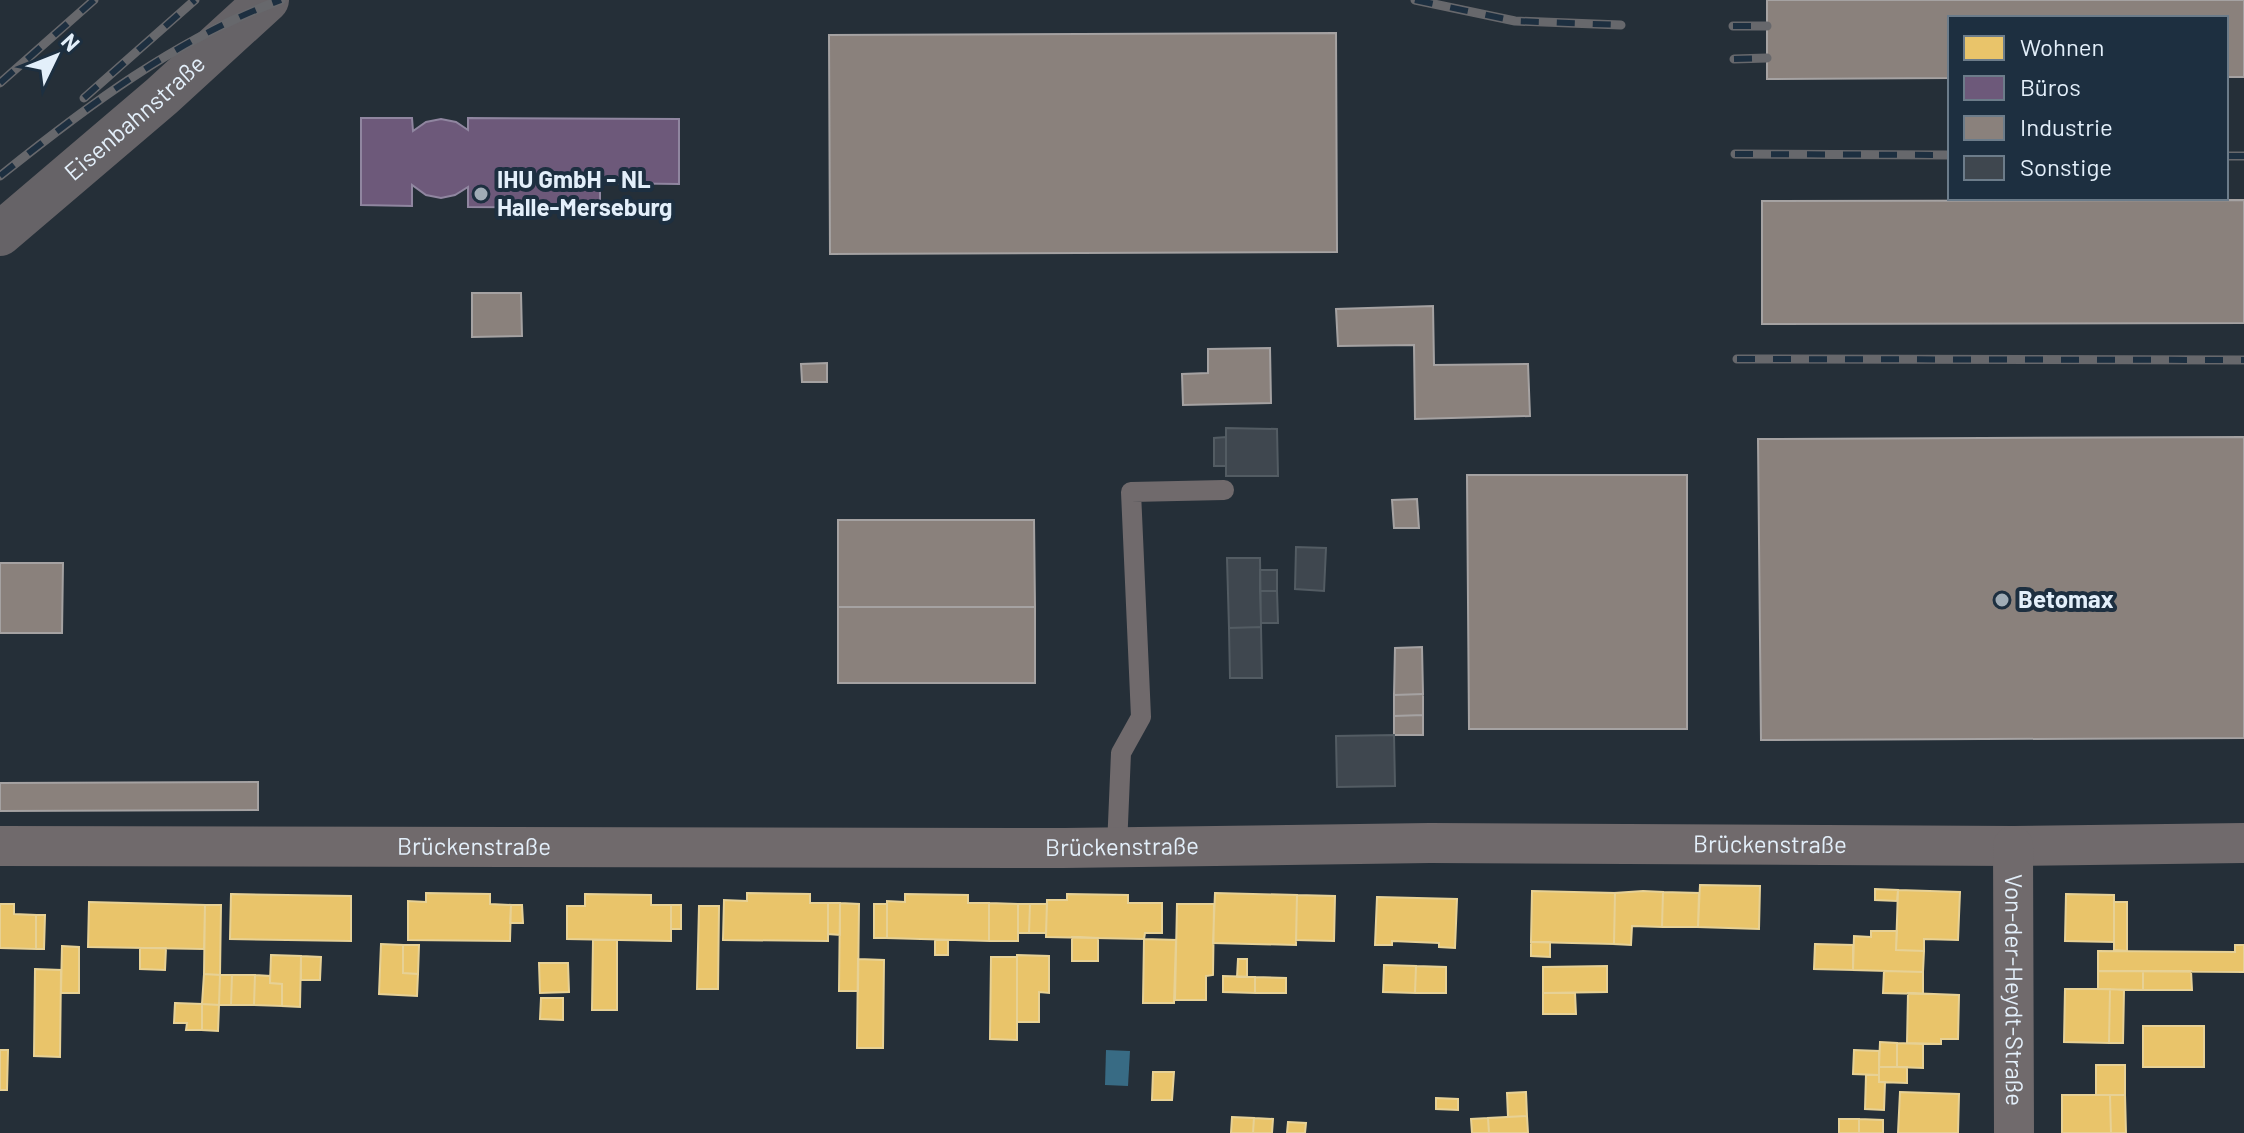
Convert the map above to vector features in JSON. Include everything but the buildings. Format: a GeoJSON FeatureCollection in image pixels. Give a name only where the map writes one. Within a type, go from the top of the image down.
{"type":"FeatureCollection","features":[{"type":"Feature","properties":{"kind":"street","name":"Eisenbahnstraße"},"geometry":{"type":"LineString","coordinates":[[0,234],[162,96],[267,0]]}},
{"type":"Feature","properties":{"kind":"street","name":"Brückenstraße"},"geometry":{"type":"LineString","coordinates":[[0,846],[1117,847],[1430,843],[2013,846],[2244,843]]}},
{"type":"Feature","properties":{"kind":"street","name":"Von-der-Heydt-Straße"},"geometry":{"type":"LineString","coordinates":[[2013,846],[2014,1133]]}},
{"type":"Feature","properties":{"kind":"lane"},"geometry":{"type":"LineString","coordinates":[[1117,847],[1121,753],[1141,717],[1131,492],[1224,490]]}},
{"type":"Feature","properties":{"kind":"water"},"geometry":{"type":"Polygon","coordinates":[[[1106,1050],[1130,1051],[1128,1086],[1105,1085],[1106,1050]]]}},
{"type":"Feature","properties":{"kind":"railway"},"geometry":{"type":"LineString","coordinates":[[0,83],[94,0]]}},
{"type":"Feature","properties":{"kind":"railway"},"geometry":{"type":"LineString","coordinates":[[84,98],[195,0]]}},
{"type":"Feature","properties":{"kind":"railway"},"geometry":{"type":"LineString","coordinates":[[0,176],[99,100],[169,54],[281,0]]}},
{"type":"Feature","properties":{"kind":"railway"},"geometry":{"type":"LineString","coordinates":[[1415,0],[1515,21],[1621,25]]}},
{"type":"Feature","properties":{"kind":"railway"},"geometry":{"type":"LineString","coordinates":[[1733,26],[1767,26]]}},
{"type":"Feature","properties":{"kind":"railway"},"geometry":{"type":"LineString","coordinates":[[1734,59],[1767,58]]}},
{"type":"Feature","properties":{"kind":"railway"},"geometry":{"type":"LineString","coordinates":[[1735,154],[1948,155]]}},
{"type":"Feature","properties":{"kind":"railway"},"geometry":{"type":"LineString","coordinates":[[2228,156],[2244,156]]}},
{"type":"Feature","properties":{"kind":"railway"},"geometry":{"type":"LineString","coordinates":[[1737,359],[2244,360]]}},
{"type":"Feature","properties":{"kind":"place","name":"IHU GmbH - NL Halle-Merseburg"},"geometry":{"type":"Point","coordinates":[481,194]}},
{"type":"Feature","properties":{"kind":"place","name":"Betomax"},"geometry":{"type":"Point","coordinates":[2002,600]}}]}
